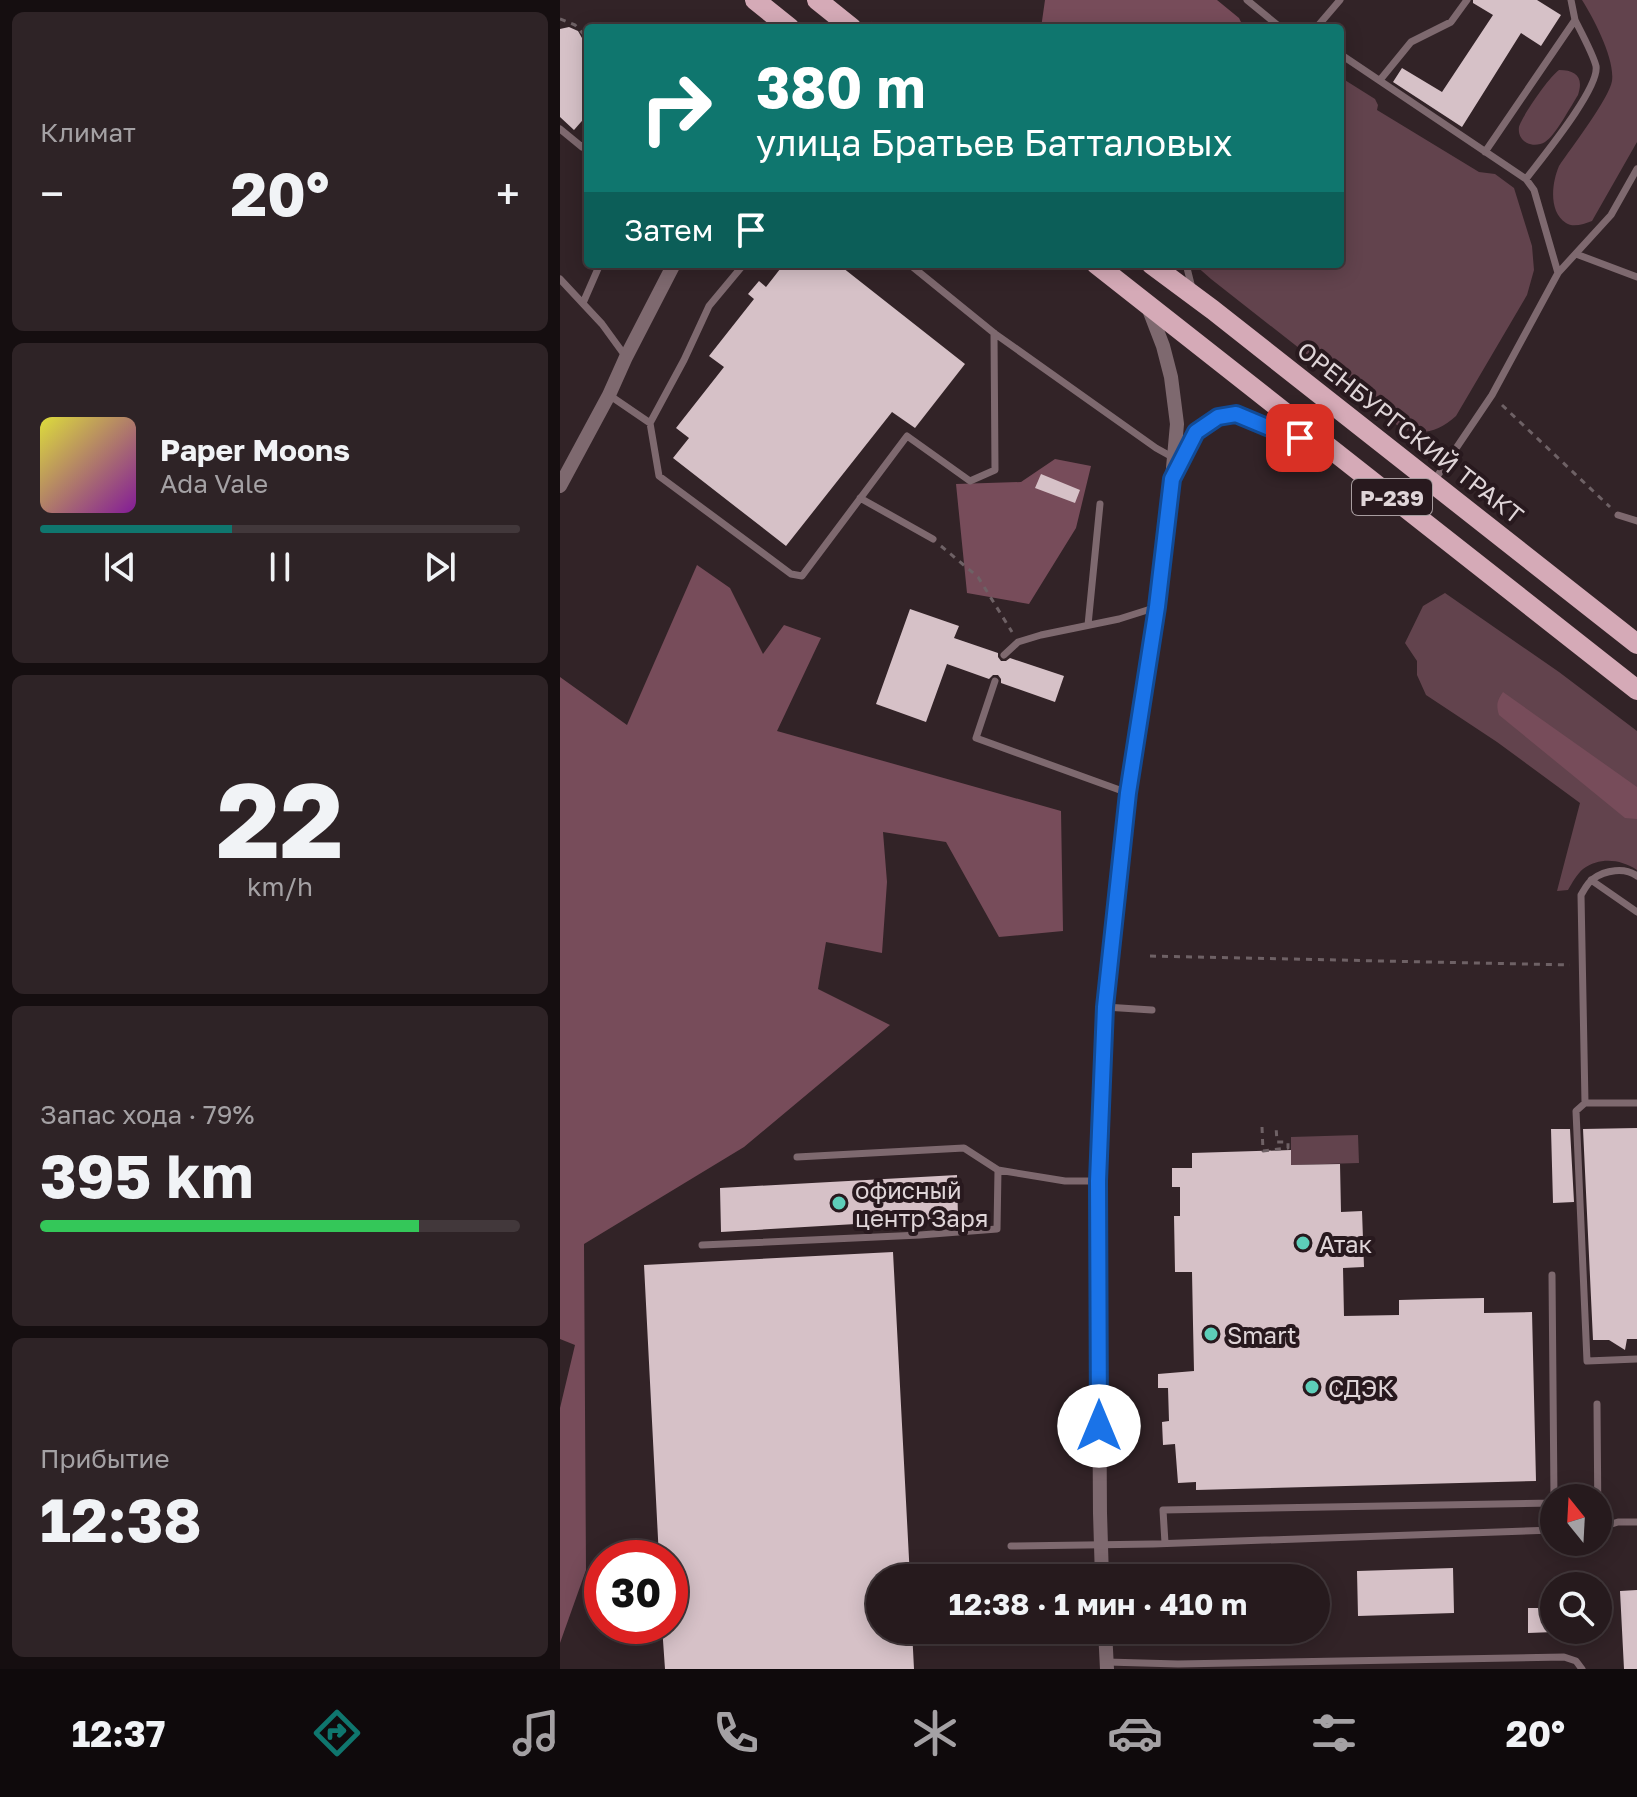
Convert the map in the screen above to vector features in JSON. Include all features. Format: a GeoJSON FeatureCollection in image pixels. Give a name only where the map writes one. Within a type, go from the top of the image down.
{"type":"FeatureCollection","features":[{"type":"Feature","properties":{"kind":"main road"},"geometry":{"type":"LineString","coordinates":[[755,0],[785,24]]}},
{"type":"Feature","properties":{"kind":"main road"},"geometry":{"type":"LineString","coordinates":[[817,0],[847,24]]}},
{"type":"Feature","properties":{"kind":"main road","name":"Р-239"},"geometry":{"type":"LineString","coordinates":[[1101,268],[1637,690]]}},
{"type":"Feature","properties":{"kind":"main road","name":"ОРЕНБУРГСКИЙ ТРАКТ"},"geometry":{"type":"LineString","coordinates":[[1156,268],[1637,644]]}},
{"type":"Feature","properties":{"kind":"street"},"geometry":{"type":"LineString","coordinates":[[560,486],[672,268]]}},
{"type":"Feature","properties":{"kind":"street"},"geometry":{"type":"LineString","coordinates":[[1101,1564],[1098,1181],[1105,1007],[1128,793],[1157,607],[1177,424],[1171,377],[1146,303]]}},
{"type":"Feature","properties":{"kind":"street"},"geometry":{"type":"LineString","coordinates":[[1172,479],[1196,432],[1218,417],[1236,414],[1328,446]]}},
{"type":"Feature","properties":{"kind":"street"},"geometry":{"type":"LineString","coordinates":[[1106,1644],[1107,1666]]}},
{"type":"Feature","properties":{"kind":"lane"},"geometry":{"type":"LineString","coordinates":[[1247,0],[1276,24]]}},
{"type":"Feature","properties":{"kind":"lane"},"geometry":{"type":"LineString","coordinates":[[1319,24],[1340,0]]}},
{"type":"Feature","properties":{"kind":"lane"},"geometry":{"type":"LineString","coordinates":[[1380,80],[1411,42],[1451,22],[1467,0]]}},
{"type":"Feature","properties":{"kind":"lane"},"geometry":{"type":"LineString","coordinates":[[1526,179],[1559,136],[1595,80],[1596,67],[1575,20],[1571,0]]}},
{"type":"Feature","properties":{"kind":"lane"},"geometry":{"type":"LineString","coordinates":[[1485,152],[1575,20]]}},
{"type":"Feature","properties":{"kind":"lane"},"geometry":{"type":"LineString","coordinates":[[1344,57],[1526,179],[1534,190],[1558,273]]}},
{"type":"Feature","properties":{"kind":"lane"},"geometry":{"type":"LineString","coordinates":[[560,129],[582,147],[584,145]]}},
{"type":"Feature","properties":{"kind":"lane"},"geometry":{"type":"LineString","coordinates":[[1433,482],[1492,395],[1558,273],[1611,215],[1637,169]]}},
{"type":"Feature","properties":{"kind":"lane"},"geometry":{"type":"LineString","coordinates":[[1576,254],[1637,277]]}},
{"type":"Feature","properties":{"kind":"lane"},"geometry":{"type":"LineString","coordinates":[[583,303],[598,268]]}},
{"type":"Feature","properties":{"kind":"lane"},"geometry":{"type":"LineString","coordinates":[[741,268],[709,306],[650,423],[659,476],[791,574],[802,576],[907,436],[970,481],[995,470],[994,333]]}},
{"type":"Feature","properties":{"kind":"lane"},"geometry":{"type":"LineString","coordinates":[[914,268],[994,333],[1174,458]]}},
{"type":"Feature","properties":{"kind":"lane"},"geometry":{"type":"LineString","coordinates":[[1187,268],[1194,298]]}},
{"type":"Feature","properties":{"kind":"lane"},"geometry":{"type":"LineString","coordinates":[[560,279],[602,324],[626,357]]}},
{"type":"Feature","properties":{"kind":"lane"},"geometry":{"type":"LineString","coordinates":[[609,395],[650,423]]}},
{"type":"Feature","properties":{"kind":"lane"},"geometry":{"type":"LineString","coordinates":[[860,498],[933,539]]}},
{"type":"Feature","properties":{"kind":"lane"},"geometry":{"type":"LineString","coordinates":[[1088,625],[1100,504]]}},
{"type":"Feature","properties":{"kind":"lane"},"geometry":{"type":"LineString","coordinates":[[1618,515],[1637,521]]}},
{"type":"Feature","properties":{"kind":"lane"},"geometry":{"type":"LineString","coordinates":[[1004,655],[1018,642],[1157,607]]}},
{"type":"Feature","properties":{"kind":"lane"},"geometry":{"type":"LineString","coordinates":[[995,681],[976,738],[1128,793]]}},
{"type":"Feature","properties":{"kind":"lane"},"geometry":{"type":"LineString","coordinates":[[1585,1103],[1581,895],[1591,880],[1611,871],[1632,872],[1637,876]]}},
{"type":"Feature","properties":{"kind":"lane"},"geometry":{"type":"LineString","coordinates":[[1591,880],[1637,912]]}},
{"type":"Feature","properties":{"kind":"lane"},"geometry":{"type":"LineString","coordinates":[[1105,1007],[1152,1010]]}},
{"type":"Feature","properties":{"kind":"lane"},"geometry":{"type":"LineString","coordinates":[[1637,1103],[1585,1103],[1576,1111],[1587,1361],[1637,1359]]}},
{"type":"Feature","properties":{"kind":"lane"},"geometry":{"type":"LineString","coordinates":[[797,1157],[964,1148],[998,1170],[1065,1181],[1098,1181]]}},
{"type":"Feature","properties":{"kind":"lane"},"geometry":{"type":"LineString","coordinates":[[702,1245],[997,1229],[998,1170]]}},
{"type":"Feature","properties":{"kind":"lane"},"geometry":{"type":"LineString","coordinates":[[1552,1275],[1554,1484]]}},
{"type":"Feature","properties":{"kind":"lane"},"geometry":{"type":"LineString","coordinates":[[1597,1404],[1598,1484]]}},
{"type":"Feature","properties":{"kind":"lane"},"geometry":{"type":"LineString","coordinates":[[1165,1543],[1163,1510],[1540,1501]]}},
{"type":"Feature","properties":{"kind":"lane"},"geometry":{"type":"LineString","coordinates":[[1612,1524],[1637,1522]]}},
{"type":"Feature","properties":{"kind":"lane"},"geometry":{"type":"LineString","coordinates":[[1011,1546],[1540,1530]]}},
{"type":"Feature","properties":{"kind":"lane"},"geometry":{"type":"LineString","coordinates":[[1107,1666],[1564,1657],[1576,1661],[1582,1669]]}},
{"type":"Feature","properties":{"kind":"path"},"geometry":{"type":"LineString","coordinates":[[560,19],[575,25],[584,35]]}},
{"type":"Feature","properties":{"kind":"path"},"geometry":{"type":"LineString","coordinates":[[1509,411],[1618,515]]}},
{"type":"Feature","properties":{"kind":"path"},"geometry":{"type":"LineString","coordinates":[[933,539],[978,577],[1018,642]]}},
{"type":"Feature","properties":{"kind":"path"},"geometry":{"type":"LineString","coordinates":[[1150,956],[1558,963]]}},
{"type":"Feature","properties":{"kind":"path"},"geometry":{"type":"LineString","coordinates":[[1262,1127],[1263,1151],[1288,1148],[1288,1142],[1277,1142],[1276,1126]]}},
{"type":"Feature","properties":{"kind":"shaded area"},"geometry":{"type":"Polygon","coordinates":[[[1045,0],[1217,0],[1242,24],[1042,24],[1045,0]]]}},
{"type":"Feature","properties":{"kind":"shaded area"},"geometry":{"type":"Polygon","coordinates":[[[1582,0],[1637,0],[1637,142],[1592,221],[1575,225],[1566,223],[1556,212],[1553,196],[1555,180],[1559,166],[1597,111],[1612,81],[1607,51],[1582,0]]]}},
{"type":"Feature","properties":{"kind":"shaded area"},"geometry":{"type":"Polygon","coordinates":[[[1559,70],[1570,71],[1577,76],[1580,84],[1578,95],[1549,139],[1532,145],[1523,140],[1519,127],[1530,106],[1559,70]]]}},
{"type":"Feature","properties":{"kind":"shaded area"},"geometry":{"type":"Polygon","coordinates":[[[1344,80],[1375,99],[1377,110],[1479,172],[1495,174],[1514,188],[1532,246],[1534,270],[1527,295],[1456,416],[1431,431],[1417,432],[1402,429],[1199,268],[1344,268],[1344,80]]]}},
{"type":"Feature","properties":{"kind":"shaded area"},"geometry":{"type":"Polygon","coordinates":[[[1055,459],[1091,466],[1076,528],[1029,604],[967,593],[956,484],[1021,482],[1055,459]]]}},
{"type":"Feature","properties":{"kind":"shaded area"},"geometry":{"type":"Polygon","coordinates":[[[697,565],[730,588],[763,654],[784,625],[821,638],[777,731],[1061,811],[1063,931],[999,937],[946,842],[883,832],[887,882],[882,953],[826,942],[818,989],[890,1025],[744,1147],[584,1244],[584,1576],[560,1643],[560,1408],[575,1345],[560,1339],[560,677],[627,725],[697,565]]]}},
{"type":"Feature","properties":{"kind":"shaded area"},"geometry":{"type":"Polygon","coordinates":[[[1445,593],[1637,731],[1637,870],[1617,862],[1603,861],[1581,871],[1568,890],[1557,891],[1580,803],[1426,695],[1417,675],[1417,661],[1405,643],[1423,606],[1445,593]]]}},
{"type":"Feature","properties":{"kind":"shaded area"},"geometry":{"type":"Polygon","coordinates":[[[1503,692],[1637,787],[1637,819],[1625,818],[1499,715],[1498,703],[1503,692]]]}},
{"type":"Feature","properties":{"kind":"shaded area"},"geometry":{"type":"Polygon","coordinates":[[[1358,1135],[1359,1163],[1291,1165],[1291,1137],[1358,1135]]]}},
{"type":"Feature","properties":{"kind":"building"},"geometry":{"type":"Polygon","coordinates":[[[1473,0],[1537,0],[1561,15],[1541,46],[1521,33],[1462,127],[1393,82],[1402,68],[1442,92],[1493,15],[1473,0]]]}},
{"type":"Feature","properties":{"kind":"building"},"geometry":{"type":"Polygon","coordinates":[[[569,27],[578,31],[584,49],[584,119],[574,130],[560,117],[560,29],[569,27]]]}},
{"type":"Feature","properties":{"kind":"building"},"geometry":{"type":"Polygon","coordinates":[[[781,268],[843,268],[965,364],[915,428],[892,412],[786,546],[673,458],[689,438],[676,428],[724,367],[709,356],[754,299],[748,294],[759,281],[766,287],[781,268]]]}},
{"type":"Feature","properties":{"kind":"building"},"geometry":{"type":"Polygon","coordinates":[[[1041,474],[1080,490],[1075,503],[1035,488],[1041,474]]]}},
{"type":"Feature","properties":{"kind":"building"},"geometry":{"type":"Polygon","coordinates":[[[910,609],[959,626],[954,638],[998,653],[1001,661],[1010,658],[1064,676],[1055,702],[1001,683],[998,675],[989,679],[947,664],[926,722],[876,704],[910,609]]]}},
{"type":"Feature","properties":{"kind":"building"},"geometry":{"type":"Polygon","coordinates":[[[1637,1128],[1637,1339],[1627,1339],[1625,1350],[1609,1340],[1593,1340],[1583,1129],[1637,1128]]]}},
{"type":"Feature","properties":{"kind":"building"},"geometry":{"type":"Polygon","coordinates":[[[1551,1129],[1570,1129],[1574,1202],[1553,1203],[1551,1129]]]}},
{"type":"Feature","properties":{"kind":"building"},"geometry":{"type":"Polygon","coordinates":[[[1291,1150],[1291,1165],[1340,1164],[1341,1212],[1362,1211],[1364,1267],[1343,1268],[1344,1316],[1399,1315],[1399,1300],[1436,1299],[1484,1298],[1484,1313],[1532,1312],[1536,1481],[1196,1490],[1196,1482],[1178,1483],[1175,1444],[1163,1445],[1162,1422],[1169,1421],[1168,1388],[1158,1388],[1158,1374],[1194,1371],[1192,1272],[1175,1272],[1174,1216],[1180,1216],[1180,1187],[1172,1187],[1172,1168],[1192,1168],[1192,1153],[1291,1150]]]}},
{"type":"Feature","properties":{"kind":"building","name":"офисный центр Заря"},"geometry":{"type":"Polygon","coordinates":[[[957,1175],[958,1218],[721,1232],[720,1188],[957,1175]]]}},
{"type":"Feature","properties":{"kind":"building"},"geometry":{"type":"Polygon","coordinates":[[[893,1252],[909,1564],[866,1564],[866,1644],[913,1644],[914,1669],[665,1669],[663,1644],[688,1644],[688,1540],[658,1540],[644,1265],[893,1252]]]}},
{"type":"Feature","properties":{"kind":"building"},"geometry":{"type":"Polygon","coordinates":[[[1453,1568],[1454,1613],[1358,1616],[1357,1571],[1453,1568]]]}},
{"type":"Feature","properties":{"kind":"building"},"geometry":{"type":"Polygon","coordinates":[[[1637,1590],[1637,1669],[1624,1669],[1620,1591],[1637,1590]]]}},
{"type":"Feature","properties":{"kind":"building"},"geometry":{"type":"Polygon","coordinates":[[[1528,1608],[1540,1608],[1540,1633],[1528,1633],[1528,1608]]]}},
{"type":"Feature","properties":{"kind":"place","name":"офисный центр Заря"},"geometry":{"type":"Point","coordinates":[839,1203]}},
{"type":"Feature","properties":{"kind":"place","name":"Атак"},"geometry":{"type":"Point","coordinates":[1303,1243]}},
{"type":"Feature","properties":{"kind":"place","name":"Smart"},"geometry":{"type":"Point","coordinates":[1211,1334]}},
{"type":"Feature","properties":{"kind":"place","name":"СДЭК"},"geometry":{"type":"Point","coordinates":[1312,1387]}},
{"type":"Feature","properties":{"kind":"route"},"geometry":{"type":"LineString","coordinates":[[1099,1426],[1098,1181],[1105,1007],[1128,793],[1157,607],[1172,479],[1196,432],[1218,417],[1236,414],[1300,438]]}}]}
